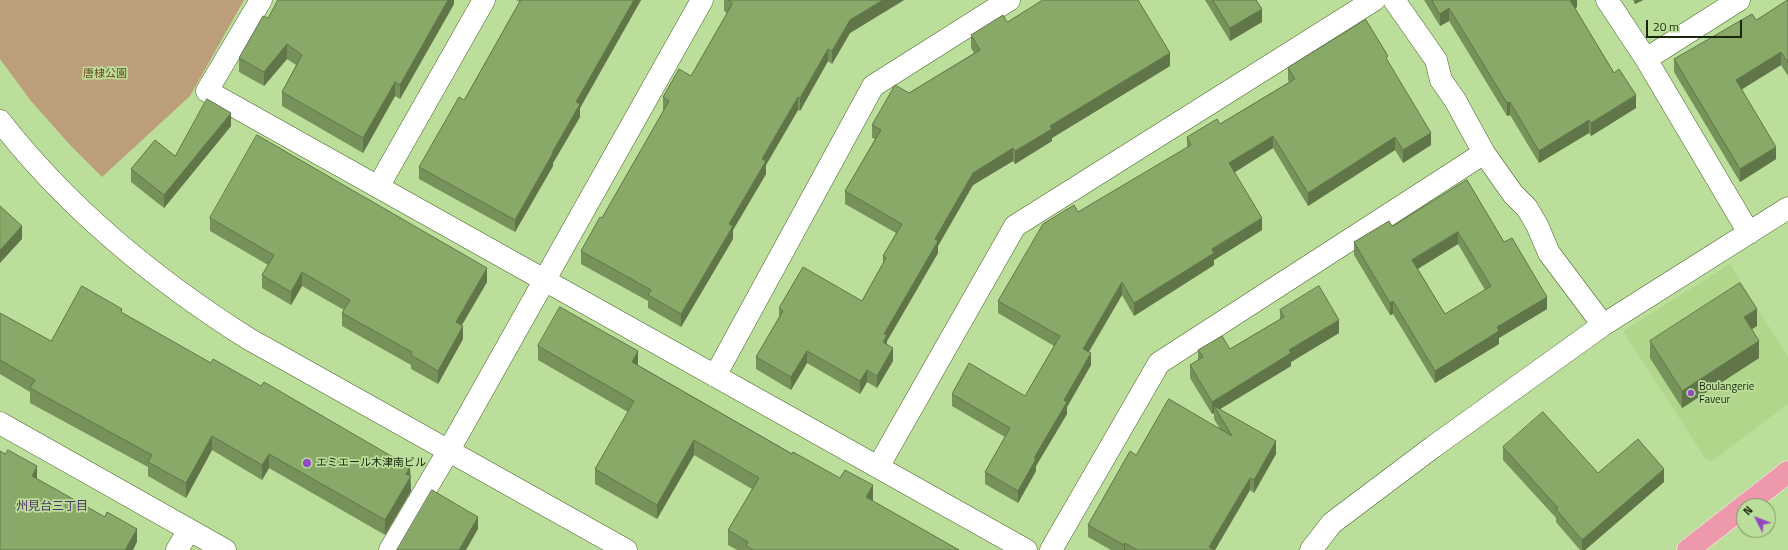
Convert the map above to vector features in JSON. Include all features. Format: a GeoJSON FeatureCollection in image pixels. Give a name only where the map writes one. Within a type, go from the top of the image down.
{"type":"FeatureCollection","features":[{"type":"Feature","properties":{"kind":"main road"},"geometry":{"type":"LineString","coordinates":[[1688,550],[1788,472]]}},
{"type":"Feature","properties":{"kind":"street"},"geometry":{"type":"LineString","coordinates":[[261,0],[207,91],[1026,550]]}},
{"type":"Feature","properties":{"kind":"street"},"geometry":{"type":"LineString","coordinates":[[378,187],[484,0]]}},
{"type":"Feature","properties":{"kind":"street"},"geometry":{"type":"LineString","coordinates":[[390,550],[449,450],[702,0]]}},
{"type":"Feature","properties":{"kind":"street"},"geometry":{"type":"LineString","coordinates":[[715,376],[872,86],[1009,0]]}},
{"type":"Feature","properties":{"kind":"street"},"geometry":{"type":"LineString","coordinates":[[878,467],[1015,226],[1374,0]]}},
{"type":"Feature","properties":{"kind":"street"},"geometry":{"type":"LineString","coordinates":[[1394,0],[1436,60],[1441,80],[1455,100],[1484,153],[1513,194],[1527,208],[1538,225],[1549,253],[1603,325]]}},
{"type":"Feature","properties":{"kind":"street"},"geometry":{"type":"LineString","coordinates":[[1607,0],[1646,60],[1749,233]]}},
{"type":"Feature","properties":{"kind":"street"},"geometry":{"type":"LineString","coordinates":[[1646,60],[1739,0]]}},
{"type":"Feature","properties":{"kind":"street"},"geometry":{"type":"LineString","coordinates":[[0,121],[24,151],[74,202],[166,282],[188,299],[250,339],[626,550]]}},
{"type":"Feature","properties":{"kind":"street"},"geometry":{"type":"LineString","coordinates":[[1051,550],[1159,363],[1484,153]]}},
{"type":"Feature","properties":{"kind":"street"},"geometry":{"type":"LineString","coordinates":[[1311,550],[1332,523],[1446,438],[1603,325],[1788,208]]}},
{"type":"Feature","properties":{"kind":"street"},"geometry":{"type":"LineString","coordinates":[[0,423],[225,550]]}},
{"type":"Feature","properties":{"kind":"street"},"geometry":{"type":"LineString","coordinates":[[177,550],[189,530]]}},
{"type":"Feature","properties":{"kind":"shaded area"},"geometry":{"type":"Polygon","coordinates":[[[1730,264],[1788,357],[1788,404],[1712,461],[1705,458],[1623,331],[1730,264]]]}},
{"type":"Feature","properties":{"kind":"green space","name":"唐棣公園"},"geometry":{"type":"Polygon","coordinates":[[[0,0],[244,0],[190,96],[102,177],[71,146],[31,101],[0,59],[0,0]]]}},
{"type":"Feature","properties":{"kind":"building"},"geometry":{"type":"Polygon","coordinates":[[[278,0],[448,0],[400,85],[395,82],[363,138],[282,92],[302,55],[287,44],[264,72],[239,58],[263,16],[268,18],[278,0]]]}},
{"type":"Feature","properties":{"kind":"building"},"geometry":{"type":"Polygon","coordinates":[[[521,0],[634,0],[576,102],[580,104],[515,220],[419,167],[459,97],[464,100],[521,0]]]}},
{"type":"Feature","properties":{"kind":"building"},"geometry":{"type":"Polygon","coordinates":[[[728,0],[883,0],[850,20],[832,51],[828,49],[800,98],[798,97],[762,159],[766,161],[729,224],[733,226],[681,314],[648,295],[651,290],[581,251],[600,217],[602,218],[669,101],[663,97],[679,69],[691,76],[730,8],[732,3],[728,0]]]}},
{"type":"Feature","properties":{"kind":"building"},"geometry":{"type":"Polygon","coordinates":[[[1043,0],[1138,0],[1170,53],[1050,126],[1052,129],[1015,151],[1013,148],[973,173],[935,239],[938,241],[884,334],[887,335],[883,342],[893,348],[877,376],[867,370],[860,381],[807,351],[791,377],[756,357],[783,311],[779,308],[803,267],[862,301],[886,258],[883,256],[902,224],[845,191],[881,130],[872,125],[895,85],[909,93],[980,50],[971,35],[1003,15],[1007,22],[1043,0]]]}},
{"type":"Feature","properties":{"kind":"building"},"geometry":{"type":"Polygon","coordinates":[[[1213,0],[1256,0],[1262,9],[1230,28],[1213,0]]]}},
{"type":"Feature","properties":{"kind":"building"},"geometry":{"type":"Polygon","coordinates":[[[1432,0],[1570,0],[1614,73],[1619,69],[1636,95],[1591,123],[1589,120],[1539,151],[1510,102],[1507,103],[1449,8],[1440,14],[1432,0]]]}},
{"type":"Feature","properties":{"kind":"building"},"geometry":{"type":"Polygon","coordinates":[[[1788,0],[1788,63],[1781,52],[1736,80],[1776,147],[1740,169],[1674,59],[1752,14],[1756,20],[1788,0]]]}},
{"type":"Feature","properties":{"kind":"building"},"geometry":{"type":"Polygon","coordinates":[[[1366,20],[1388,56],[1386,58],[1431,133],[1403,150],[1395,137],[1308,193],[1273,136],[1229,163],[1262,218],[1212,249],[1214,253],[1134,303],[1122,282],[1083,349],[1091,353],[1064,400],[1067,402],[1034,458],[1036,459],[1018,491],[985,472],[1010,428],[952,394],[969,363],[1025,396],[1060,336],[998,301],[1043,224],[1074,205],[1078,212],[1191,145],[1187,137],[1217,119],[1220,124],[1295,79],[1288,68],[1366,20]]]}},
{"type":"Feature","properties":{"kind":"building"},"geometry":{"type":"Polygon","coordinates":[[[207,99],[231,113],[164,195],[131,169],[155,140],[175,156],[207,99]]]}},
{"type":"Feature","properties":{"kind":"building"},"geometry":{"type":"Polygon","coordinates":[[[257,135],[487,268],[456,322],[463,326],[438,371],[411,355],[412,352],[342,313],[350,300],[302,272],[291,292],[262,275],[274,255],[210,218],[257,135]]]}},
{"type":"Feature","properties":{"kind":"building"},"geometry":{"type":"Polygon","coordinates":[[[1467,180],[1504,242],[1512,238],[1547,297],[1497,327],[1499,331],[1435,371],[1393,301],[1390,303],[1354,242],[1389,221],[1392,226],[1467,180]],[[1458,232],[1412,260],[1445,314],[1491,286],[1458,232]]]}},
{"type":"Feature","properties":{"kind":"building"},"geometry":{"type":"Polygon","coordinates":[[[0,206],[22,226],[0,250],[0,206]]]}},
{"type":"Feature","properties":{"kind":"building"},"geometry":{"type":"Polygon","coordinates":[[[1740,283],[1757,309],[1744,317],[1759,341],[1682,391],[1650,341],[1740,283]]]}},
{"type":"Feature","properties":{"kind":"building"},"geometry":{"type":"Polygon","coordinates":[[[82,286],[122,309],[121,312],[211,363],[213,359],[261,386],[264,382],[410,467],[406,474],[411,476],[385,520],[269,454],[262,465],[212,436],[186,483],[148,462],[152,455],[30,388],[35,380],[0,360],[0,313],[51,341],[82,286]]]}},
{"type":"Feature","properties":{"kind":"building"},"geometry":{"type":"Polygon","coordinates":[[[1319,286],[1339,320],[1289,350],[1291,353],[1212,402],[1190,365],[1203,357],[1198,350],[1222,336],[1230,349],[1284,317],[1280,310],[1319,286]]]}},
{"type":"Feature","properties":{"kind":"building"},"geometry":{"type":"Polygon","coordinates":[[[560,307],[638,351],[632,362],[792,454],[793,452],[840,478],[845,470],[873,485],[866,497],[959,550],[753,550],[746,546],[748,542],[728,530],[759,478],[694,440],[657,505],[595,469],[634,401],[538,346],[560,307]]]}},
{"type":"Feature","properties":{"kind":"building"},"geometry":{"type":"Polygon","coordinates":[[[1169,399],[1232,436],[1214,406],[1276,441],[1254,480],[1250,478],[1209,547],[1214,550],[1137,550],[1125,543],[1124,545],[1088,525],[1130,451],[1136,455],[1169,399]]]}},
{"type":"Feature","properties":{"kind":"building"},"geometry":{"type":"Polygon","coordinates":[[[1543,412],[1598,473],[1638,439],[1664,469],[1582,540],[1556,509],[1558,508],[1503,447],[1543,412]]]}},
{"type":"Feature","properties":{"kind":"building"},"geometry":{"type":"Polygon","coordinates":[[[8,450],[37,466],[32,476],[105,517],[107,512],[137,529],[125,550],[0,550],[0,451],[5,454],[8,450]]]}},
{"type":"Feature","properties":{"kind":"building"},"geometry":{"type":"Polygon","coordinates":[[[432,490],[478,517],[459,550],[397,550],[432,490]]]}},
{"type":"Feature","properties":{"kind":"place","name":"Boulangerie Faveur"},"geometry":{"type":"Point","coordinates":[1691,393]}},
{"type":"Feature","properties":{"kind":"place","name":"エミエール木津南ビル"},"geometry":{"type":"Point","coordinates":[307,463]}},
{"type":"Feature","properties":{"kind":"district","name":"州見台三丁目"},"geometry":{"type":"Point","coordinates":[52,507]}}]}
